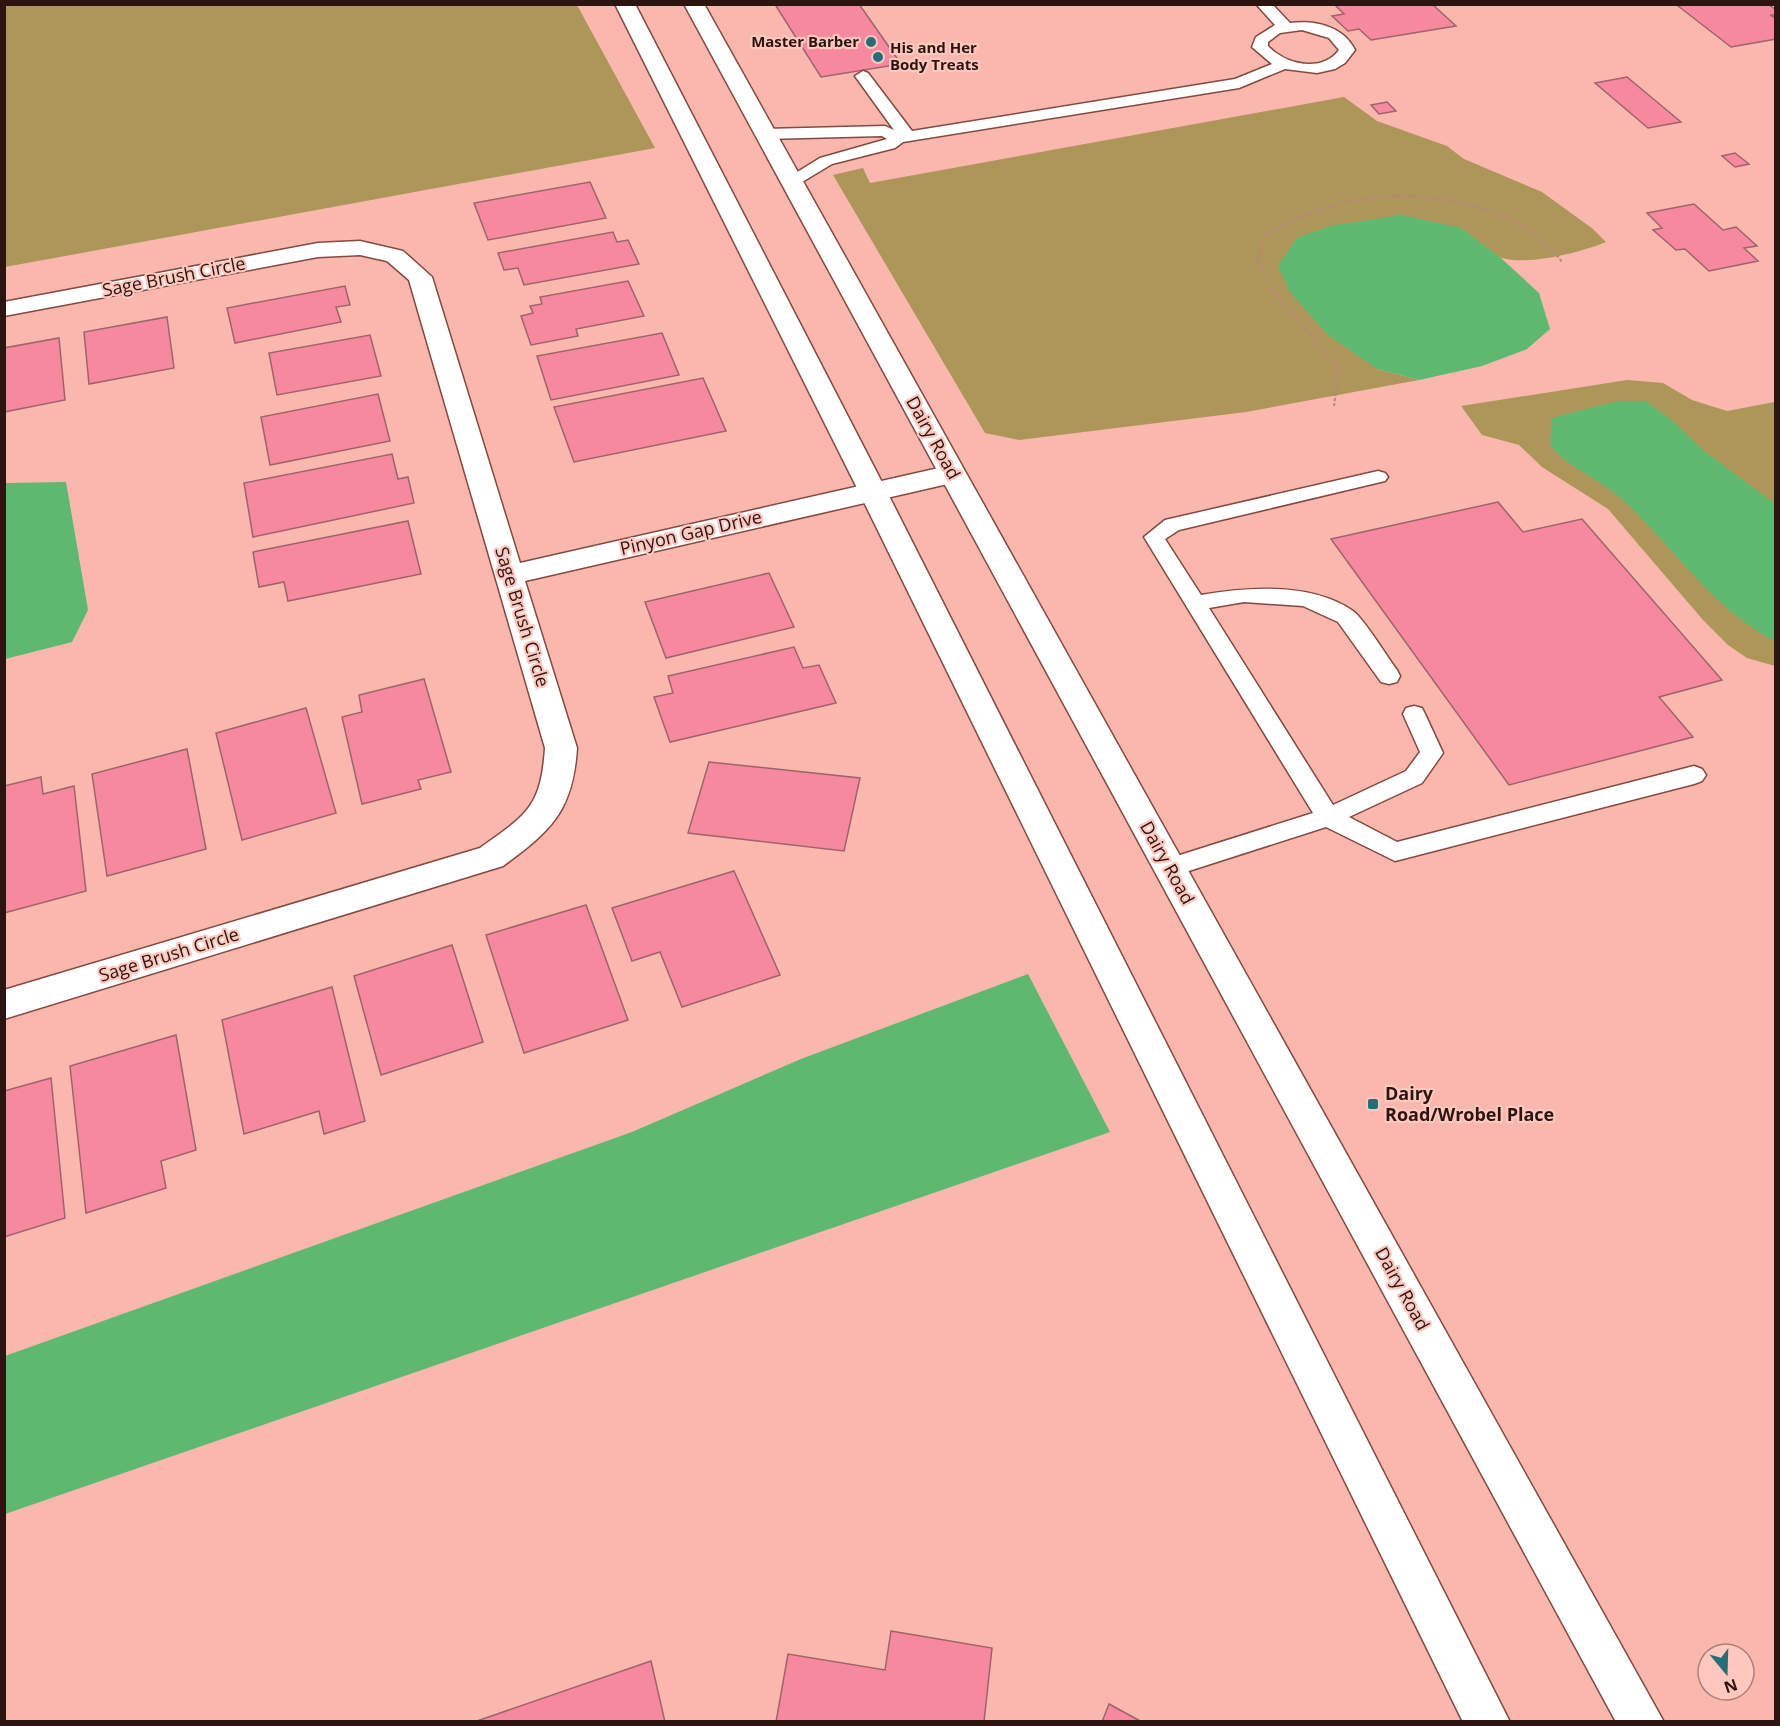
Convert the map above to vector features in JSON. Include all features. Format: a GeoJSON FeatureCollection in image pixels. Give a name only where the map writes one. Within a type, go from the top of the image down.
{"type":"FeatureCollection","features":[{"type":"Feature","properties":{"kind":"street"},"geometry":{"type":"LineString","coordinates":[[625,4],[873,492],[1487,1722]]}},
{"type":"Feature","properties":{"kind":"street","name":"Dairy Road"},"geometry":{"type":"LineString","coordinates":[[694,4],[1641,1722]]}},
{"type":"Feature","properties":{"kind":"street","name":"Sage Brush Circle"},"geometry":{"type":"LineString","coordinates":[[4,309],[318,250],[360,248],[395,256],[420,277],[561,748],[561,779],[543,818],[491,857],[4,1005]]}},
{"type":"Feature","properties":{"kind":"street","name":"Pinyon Gap Drive"},"geometry":{"type":"LineString","coordinates":[[510,575],[952,474]]}},
{"type":"Feature","properties":{"kind":"lane"},"geometry":{"type":"LineString","coordinates":[[1263,4],[1286,27]]}},
{"type":"Feature","properties":{"kind":"lane"},"geometry":{"type":"LineString","coordinates":[[1302,26],[1329,32],[1339,37],[1347,50],[1337,62],[1326,66],[1313,68],[1285,64],[1264,53],[1260,46],[1261,40],[1267,34],[1286,27],[1302,26]]}},
{"type":"Feature","properties":{"kind":"lane"},"geometry":{"type":"LineString","coordinates":[[792,183],[826,161],[889,145],[903,138],[1239,82],[1285,64]]}},
{"type":"Feature","properties":{"kind":"lane"},"geometry":{"type":"LineString","coordinates":[[863,76],[903,138]]}},
{"type":"Feature","properties":{"kind":"lane"},"geometry":{"type":"LineString","coordinates":[[765,134],[885,131],[903,138]]}},
{"type":"Feature","properties":{"kind":"lane"},"geometry":{"type":"LineString","coordinates":[[1378,477],[1172,525],[1154,537],[1328,817],[1395,852],[1694,775]]}},
{"type":"Feature","properties":{"kind":"lane"},"geometry":{"type":"LineString","coordinates":[[1194,603],[1244,595],[1306,599],[1346,617],[1389,676]]}},
{"type":"Feature","properties":{"kind":"lane"},"geometry":{"type":"LineString","coordinates":[[1170,868],[1328,817],[1414,777],[1432,753],[1414,714]]}},
{"type":"Feature","properties":{"kind":"path"},"geometry":{"type":"LineString","coordinates":[[1334,406],[1339,369],[1274,291],[1257,259],[1265,236],[1299,216],[1346,202],[1416,195],[1460,203],[1517,222],[1548,240],[1563,262]]}},
{"type":"Feature","properties":{"kind":"shaded area"},"geometry":{"type":"Polygon","coordinates":[[[5,4],[577,5],[655,148],[5,267],[5,4]]]}},
{"type":"Feature","properties":{"kind":"shaded area"},"geometry":{"type":"Polygon","coordinates":[[[1344,97],[1377,121],[1447,146],[1464,159],[1542,192],[1593,229],[1606,242],[1554,257],[1513,260],[1491,253],[1461,228],[1377,369],[1419,380],[1246,412],[1019,440],[985,433],[833,175],[863,168],[870,183],[1344,97]]]}},
{"type":"Feature","properties":{"kind":"shaded area"},"geometry":{"type":"Polygon","coordinates":[[[1402,215],[1461,228],[1501,258],[1539,293],[1550,329],[1527,349],[1482,366],[1419,380],[1377,369],[1328,335],[1290,292],[1278,266],[1297,238],[1330,226],[1402,215]]]}},
{"type":"Feature","properties":{"kind":"shaded area"},"geometry":{"type":"Polygon","coordinates":[[[1627,380],[1663,383],[1692,400],[1727,411],[1775,402],[1775,666],[1747,658],[1728,645],[1703,620],[1608,509],[1542,467],[1519,445],[1482,435],[1461,406],[1627,380]]]}},
{"type":"Feature","properties":{"kind":"shaded area"},"geometry":{"type":"Polygon","coordinates":[[[1618,401],[1646,401],[1673,421],[1703,450],[1775,504],[1775,641],[1753,628],[1713,595],[1622,499],[1565,460],[1550,445],[1552,418],[1618,401]]]}},
{"type":"Feature","properties":{"kind":"shaded area"},"geometry":{"type":"Polygon","coordinates":[[[66,482],[88,610],[72,642],[5,659],[5,483],[66,482]]]}},
{"type":"Feature","properties":{"kind":"shaded area"},"geometry":{"type":"Polygon","coordinates":[[[1028,974],[1110,1132],[5,1514],[5,1356],[632,1132],[801,1059],[1028,974]]]}},
{"type":"Feature","properties":{"kind":"building"},"geometry":{"type":"Polygon","coordinates":[[[859,4],[901,64],[821,77],[776,6],[859,4]]]}},
{"type":"Feature","properties":{"kind":"building"},"geometry":{"type":"Polygon","coordinates":[[[1334,4],[1432,4],[1456,26],[1371,40],[1359,29],[1348,31],[1332,16],[1344,14],[1334,4]]]}},
{"type":"Feature","properties":{"kind":"building"},"geometry":{"type":"Polygon","coordinates":[[[1768,4],[1776,10],[1776,15],[1770,15],[1776,18],[1776,39],[1731,47],[1678,6],[1768,4]]]}},
{"type":"Feature","properties":{"kind":"building"},"geometry":{"type":"Polygon","coordinates":[[[1627,77],[1681,122],[1648,128],[1595,83],[1627,77]]]}},
{"type":"Feature","properties":{"kind":"building"},"geometry":{"type":"Polygon","coordinates":[[[1387,102],[1396,111],[1379,114],[1371,105],[1387,102]]]}},
{"type":"Feature","properties":{"kind":"building"},"geometry":{"type":"Polygon","coordinates":[[[1735,153],[1749,164],[1735,167],[1722,156],[1735,153]]]}},
{"type":"Feature","properties":{"kind":"building"},"geometry":{"type":"Polygon","coordinates":[[[590,182],[606,218],[488,240],[474,203],[590,182]]]}},
{"type":"Feature","properties":{"kind":"building"},"geometry":{"type":"Polygon","coordinates":[[[1694,204],[1723,230],[1736,227],[1757,246],[1744,248],[1758,261],[1709,271],[1685,249],[1676,250],[1653,230],[1662,228],[1647,213],[1694,204]]]}},
{"type":"Feature","properties":{"kind":"building"},"geometry":{"type":"Polygon","coordinates":[[[613,232],[617,242],[628,240],[639,264],[524,285],[518,268],[504,270],[498,253],[613,232]]]}},
{"type":"Feature","properties":{"kind":"building"},"geometry":{"type":"Polygon","coordinates":[[[628,281],[644,316],[576,329],[578,336],[531,345],[521,316],[533,313],[530,306],[542,304],[540,297],[628,281]]]}},
{"type":"Feature","properties":{"kind":"building"},"geometry":{"type":"Polygon","coordinates":[[[345,286],[350,305],[336,307],[341,322],[235,343],[227,308],[345,286]]]}},
{"type":"Feature","properties":{"kind":"building"},"geometry":{"type":"Polygon","coordinates":[[[167,317],[174,368],[89,384],[84,332],[167,317]]]}},
{"type":"Feature","properties":{"kind":"building"},"geometry":{"type":"Polygon","coordinates":[[[662,333],[679,375],[551,400],[537,356],[662,333]]]}},
{"type":"Feature","properties":{"kind":"building"},"geometry":{"type":"Polygon","coordinates":[[[370,335],[381,376],[277,395],[269,353],[370,335]]]}},
{"type":"Feature","properties":{"kind":"building"},"geometry":{"type":"Polygon","coordinates":[[[59,338],[65,400],[4,412],[4,348],[59,338]]]}},
{"type":"Feature","properties":{"kind":"building"},"geometry":{"type":"Polygon","coordinates":[[[703,378],[726,431],[574,462],[554,407],[703,378]]]}},
{"type":"Feature","properties":{"kind":"building"},"geometry":{"type":"Polygon","coordinates":[[[378,394],[390,441],[270,465],[261,417],[378,394]]]}},
{"type":"Feature","properties":{"kind":"building"},"geometry":{"type":"Polygon","coordinates":[[[392,454],[398,479],[408,477],[414,503],[253,537],[244,483],[392,454]]]}},
{"type":"Feature","properties":{"kind":"building"},"geometry":{"type":"Polygon","coordinates":[[[1498,502],[1523,532],[1582,519],[1722,680],[1659,697],[1693,737],[1509,785],[1331,539],[1498,502]]]}},
{"type":"Feature","properties":{"kind":"building"},"geometry":{"type":"Polygon","coordinates":[[[408,521],[421,574],[288,601],[284,582],[259,587],[253,552],[408,521]]]}},
{"type":"Feature","properties":{"kind":"building"},"geometry":{"type":"Polygon","coordinates":[[[769,573],[794,627],[666,658],[645,602],[769,573]]]}},
{"type":"Feature","properties":{"kind":"building"},"geometry":{"type":"Polygon","coordinates":[[[794,647],[803,668],[819,665],[836,703],[670,742],[654,697],[673,693],[668,676],[794,647]]]}},
{"type":"Feature","properties":{"kind":"building"},"geometry":{"type":"Polygon","coordinates":[[[424,679],[451,772],[418,780],[421,789],[362,804],[342,717],[362,712],[359,695],[424,679]]]}},
{"type":"Feature","properties":{"kind":"building"},"geometry":{"type":"Polygon","coordinates":[[[306,708],[336,813],[242,840],[216,733],[306,708]]]}},
{"type":"Feature","properties":{"kind":"building"},"geometry":{"type":"Polygon","coordinates":[[[187,749],[206,849],[107,876],[92,774],[187,749]]]}},
{"type":"Feature","properties":{"kind":"building"},"geometry":{"type":"Polygon","coordinates":[[[709,762],[860,778],[844,851],[688,833],[709,762]]]}},
{"type":"Feature","properties":{"kind":"building"},"geometry":{"type":"Polygon","coordinates":[[[41,777],[43,794],[74,786],[86,891],[4,913],[4,786],[41,777]]]}},
{"type":"Feature","properties":{"kind":"building"},"geometry":{"type":"Polygon","coordinates":[[[734,871],[780,975],[682,1007],[660,952],[632,961],[612,908],[734,871]]]}},
{"type":"Feature","properties":{"kind":"building"},"geometry":{"type":"Polygon","coordinates":[[[586,905],[628,1020],[524,1053],[486,935],[586,905]]]}},
{"type":"Feature","properties":{"kind":"building"},"geometry":{"type":"Polygon","coordinates":[[[452,945],[483,1042],[381,1075],[354,976],[452,945]]]}},
{"type":"Feature","properties":{"kind":"building"},"geometry":{"type":"Polygon","coordinates":[[[332,987],[365,1121],[324,1134],[319,1111],[244,1134],[222,1020],[332,987]]]}},
{"type":"Feature","properties":{"kind":"building"},"geometry":{"type":"Polygon","coordinates":[[[176,1035],[196,1150],[161,1161],[166,1188],[86,1213],[70,1066],[176,1035]]]}},
{"type":"Feature","properties":{"kind":"building"},"geometry":{"type":"Polygon","coordinates":[[[51,1078],[65,1218],[4,1237],[4,1091],[51,1078]]]}},
{"type":"Feature","properties":{"kind":"building"},"geometry":{"type":"Polygon","coordinates":[[[891,1631],[992,1648],[984,1722],[776,1722],[788,1654],[885,1670],[891,1631]]]}},
{"type":"Feature","properties":{"kind":"building"},"geometry":{"type":"Polygon","coordinates":[[[651,1661],[665,1722],[474,1722],[651,1661]]]}},
{"type":"Feature","properties":{"kind":"building"},"geometry":{"type":"Polygon","coordinates":[[[1109,1704],[1142,1722],[1102,1722],[1109,1704]]]}},
{"type":"Feature","properties":{"kind":"place","name":"Master Barber"},"geometry":{"type":"Point","coordinates":[871,42]}},
{"type":"Feature","properties":{"kind":"place","name":"His and Her Body Treats"},"geometry":{"type":"Point","coordinates":[878,57]}},
{"type":"Feature","properties":{"kind":"place","name":"Dairy Road/Wrobel Place"},"geometry":{"type":"Point","coordinates":[1373,1104]}}]}
